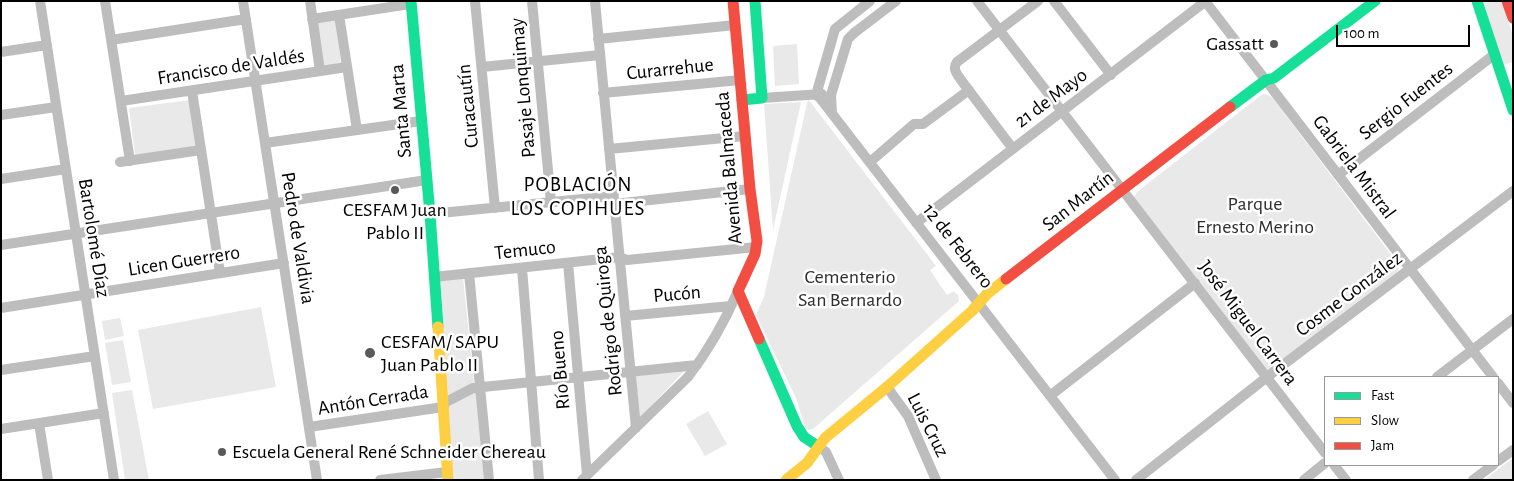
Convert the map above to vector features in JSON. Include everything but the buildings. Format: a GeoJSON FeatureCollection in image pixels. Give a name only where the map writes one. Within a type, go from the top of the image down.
{"type":"FeatureCollection","features":[{"type":"Feature","properties":{"kind":"street","name":"Bartolomé Díaz"},"geometry":{"type":"LineString","coordinates":[[40,1],[114,480]]}},
{"type":"Feature","properties":{"kind":"street"},"geometry":{"type":"LineString","coordinates":[[105,1],[121,101],[125,161],[201,150]]}},
{"type":"Feature","properties":{"kind":"street","name":"Pedro de Valdivia"},"geometry":{"type":"LineString","coordinates":[[243,1],[317,480]]}},
{"type":"Feature","properties":{"kind":"street"},"geometry":{"type":"LineString","coordinates":[[310,1],[320,71]]}},
{"type":"Feature","properties":{"kind":"street","name":"Curacautín"},"geometry":{"type":"LineString","coordinates":[[475,1],[495,208]]}},
{"type":"Feature","properties":{"kind":"street","name":"Pasaje Lonquimay"},"geometry":{"type":"LineString","coordinates":[[532,1],[551,202]]}},
{"type":"Feature","properties":{"kind":"street","name":"Rodrigo de Quiroga"},"geometry":{"type":"LineString","coordinates":[[594,1],[636,428]]}},
{"type":"Feature","properties":{"kind":"street","name":"Avenida Balmaceda"},"geometry":{"type":"LineString","coordinates":[[733,1],[756,247],[755,254],[738,291]]}},
{"type":"Feature","properties":{"kind":"street","name":"Avenida Balmaceda"},"geometry":{"type":"LineString","coordinates":[[755,1],[762,98]]}},
{"type":"Feature","properties":{"kind":"street"},"geometry":{"type":"LineString","coordinates":[[816,95],[833,32],[870,1]]}},
{"type":"Feature","properties":{"kind":"street"},"geometry":{"type":"LineString","coordinates":[[832,114],[830,100],[832,90],[848,39],[896,1]]}},
{"type":"Feature","properties":{"kind":"street","name":"José Miguel Carrera"},"geometry":{"type":"LineString","coordinates":[[977,1],[1324,452]]}},
{"type":"Feature","properties":{"kind":"street"},"geometry":{"type":"LineString","coordinates":[[1014,148],[954,70],[956,62],[1038,1]]}},
{"type":"Feature","properties":{"kind":"street"},"geometry":{"type":"LineString","coordinates":[[1054,1],[1111,74]]}},
{"type":"Feature","properties":{"kind":"street","name":"21 de Mayo"},"geometry":{"type":"LineString","coordinates":[[916,223],[1205,1]]}},
{"type":"Feature","properties":{"kind":"street","name":"Gabriela Mistral"},"geometry":{"type":"LineString","coordinates":[[1205,1],[1492,376]]}},
{"type":"Feature","properties":{"kind":"street","name":"San Martín"},"geometry":{"type":"LineString","coordinates":[[786,480],[807,463],[827,436],[887,387],[972,311],[987,294],[1266,80],[1274,78],[1375,1]]}},
{"type":"Feature","properties":{"kind":"street"},"geometry":{"type":"LineString","coordinates":[[1477,1],[1495,54],[1507,75],[1513,110]]}},
{"type":"Feature","properties":{"kind":"street"},"geometry":{"type":"LineString","coordinates":[[1508,1],[1513,18]]}},
{"type":"Feature","properties":{"kind":"street"},"geometry":{"type":"LineString","coordinates":[[312,19],[410,2]]}},
{"type":"Feature","properties":{"kind":"street","name":"Santa Marta"},"geometry":{"type":"LineString","coordinates":[[410,2],[430,214],[447,476]]}},
{"type":"Feature","properties":{"kind":"street"},"geometry":{"type":"LineString","coordinates":[[339,15],[357,130]]}},
{"type":"Feature","properties":{"kind":"street"},"geometry":{"type":"LineString","coordinates":[[111,40],[246,18]]}},
{"type":"Feature","properties":{"kind":"street"},"geometry":{"type":"LineString","coordinates":[[598,39],[735,25]]}},
{"type":"Feature","properties":{"kind":"street"},"geometry":{"type":"LineString","coordinates":[[1,52],[47,45]]}},
{"type":"Feature","properties":{"kind":"street","name":"Sergio Fuentes"},"geometry":{"type":"LineString","coordinates":[[1338,175],[1495,54]]}},
{"type":"Feature","properties":{"kind":"street","name":"Curarrehue"},"geometry":{"type":"LineString","coordinates":[[482,68],[600,55]]}},
{"type":"Feature","properties":{"kind":"street","name":"Francisco de Valdés"},"geometry":{"type":"LineString","coordinates":[[121,101],[347,67]]}},
{"type":"Feature","properties":{"kind":"street","name":"Curarrehue"},"geometry":{"type":"LineString","coordinates":[[603,93],[740,80]]}},
{"type":"Feature","properties":{"kind":"street"},"geometry":{"type":"LineString","coordinates":[[742,100],[816,95],[832,90]]}},
{"type":"Feature","properties":{"kind":"street"},"geometry":{"type":"LineString","coordinates":[[870,162],[914,124],[926,122],[969,90]]}},
{"type":"Feature","properties":{"kind":"street"},"geometry":{"type":"LineString","coordinates":[[192,91],[220,273]]}},
{"type":"Feature","properties":{"kind":"street","name":"12 de Febrero"},"geometry":{"type":"LineString","coordinates":[[816,95],[870,162],[1115,480]]}},
{"type":"Feature","properties":{"kind":"street"},"geometry":{"type":"LineString","coordinates":[[1,115],[56,107]]}},
{"type":"Feature","properties":{"kind":"street"},"geometry":{"type":"LineString","coordinates":[[265,143],[421,121]]}},
{"type":"Feature","properties":{"kind":"street"},"geometry":{"type":"LineString","coordinates":[[609,149],[745,136]]}},
{"type":"Feature","properties":{"kind":"street"},"geometry":{"type":"LineString","coordinates":[[1,179],[66,169]]}},
{"type":"Feature","properties":{"kind":"street"},"geometry":{"type":"LineString","coordinates":[[1,245],[427,180]]}},
{"type":"Feature","properties":{"kind":"street"},"geometry":{"type":"LineString","coordinates":[[430,214],[551,202],[614,200],[750,189]]}},
{"type":"Feature","properties":{"kind":"street","name":"Cosme González"},"geometry":{"type":"LineString","coordinates":[[1136,480],[1267,377],[1513,191]]}},
{"type":"Feature","properties":{"kind":"street","name":"Temuco"},"geometry":{"type":"LineString","coordinates":[[434,277],[620,257],[627,260],[756,247]]}},
{"type":"Feature","properties":{"kind":"street","name":"Licen Guerrero"},"geometry":{"type":"LineString","coordinates":[[1,308],[284,263]]}},
{"type":"Feature","properties":{"kind":"street","name":"Río Bueno"},"geometry":{"type":"LineString","coordinates":[[568,263],[584,477]]}},
{"type":"Feature","properties":{"kind":"street"},"geometry":{"type":"LineString","coordinates":[[522,268],[539,480]]}},
{"type":"Feature","properties":{"kind":"street"},"geometry":{"type":"LineString","coordinates":[[469,273],[489,480]]}},
{"type":"Feature","properties":{"kind":"street"},"geometry":{"type":"LineString","coordinates":[[1050,395],[1195,284]]}},
{"type":"Feature","properties":{"kind":"street"},"geometry":{"type":"LineString","coordinates":[[584,477],[688,377],[725,319],[738,291]]}},
{"type":"Feature","properties":{"kind":"street"},"geometry":{"type":"LineString","coordinates":[[738,291],[797,426],[804,437],[826,452],[839,480]]}},
{"type":"Feature","properties":{"kind":"street","name":"Pucón"},"geometry":{"type":"LineString","coordinates":[[625,316],[731,306]]}},
{"type":"Feature","properties":{"kind":"street"},"geometry":{"type":"LineString","coordinates":[[1438,376],[1513,319]]}},
{"type":"Feature","properties":{"kind":"street"},"geometry":{"type":"LineString","coordinates":[[1,370],[95,356]]}},
{"type":"Feature","properties":{"kind":"street"},"geometry":{"type":"LineString","coordinates":[[443,407],[446,402],[473,388],[479,387],[697,365]]}},
{"type":"Feature","properties":{"kind":"street"},"geometry":{"type":"LineString","coordinates":[[1499,384],[1513,403]]}},
{"type":"Feature","properties":{"kind":"street","name":"Luis Cruz"},"geometry":{"type":"LineString","coordinates":[[887,387],[908,416],[936,480]]}},
{"type":"Feature","properties":{"kind":"street","name":"Antón Cerrada"},"geometry":{"type":"LineString","coordinates":[[309,427],[443,407]]}},
{"type":"Feature","properties":{"kind":"street"},"geometry":{"type":"LineString","coordinates":[[1,429],[104,413]]}},
{"type":"Feature","properties":{"kind":"street"},"geometry":{"type":"LineString","coordinates":[[39,423],[48,480]]}},
{"type":"Feature","properties":{"kind":"street"},"geometry":{"type":"LineString","coordinates":[[1499,460],[1513,450]]}},
{"type":"Feature","properties":{"kind":"street"},"geometry":{"type":"LineString","coordinates":[[1304,480],[1324,464]]}},
{"type":"Feature","properties":{"kind":"street"},"geometry":{"type":"LineString","coordinates":[[1335,466],[1346,480]]}},
{"type":"Feature","properties":{"kind":"street"},"geometry":{"type":"LineString","coordinates":[[1473,480],[1492,466]]}},
{"type":"Feature","properties":{"kind":"street"},"geometry":{"type":"LineString","coordinates":[[380,480],[447,476]]}},
{"type":"Feature","properties":{"kind":"green space"},"geometry":{"type":"Polygon","coordinates":[[[1483,1],[1502,1],[1513,36],[1513,62],[1503,65],[1483,1]]]}},
{"type":"Feature","properties":{"kind":"green space"},"geometry":{"type":"Polygon","coordinates":[[[335,17],[341,63],[323,66],[316,20],[335,17]]]}},
{"type":"Feature","properties":{"kind":"green space"},"geometry":{"type":"Polygon","coordinates":[[[797,44],[799,84],[775,86],[773,46],[797,44]]]}},
{"type":"Feature","properties":{"kind":"green space","name":"Parque Ernesto Merino"},"geometry":{"type":"Polygon","coordinates":[[[1265,94],[1272,97],[1398,264],[1398,272],[1269,371],[1134,197],[1137,192],[1261,95],[1265,94]]]}},
{"type":"Feature","properties":{"kind":"green space","name":"Cementerio San Bernardo"},"geometry":{"type":"Polygon","coordinates":[[[808,99],[936,266],[930,270],[947,295],[954,291],[958,294],[959,301],[813,429],[808,430],[805,427],[796,398],[756,315],[764,297],[808,99]]]}},
{"type":"Feature","properties":{"kind":"green space"},"geometry":{"type":"Polygon","coordinates":[[[190,100],[197,146],[135,155],[129,108],[190,100]]]}},
{"type":"Feature","properties":{"kind":"green space"},"geometry":{"type":"Polygon","coordinates":[[[801,102],[773,230],[764,104],[801,102]]]}},
{"type":"Feature","properties":{"kind":"green space"},"geometry":{"type":"Polygon","coordinates":[[[463,277],[474,384],[448,395],[440,279],[463,277]]]}},
{"type":"Feature","properties":{"kind":"green space"},"geometry":{"type":"Polygon","coordinates":[[[261,307],[276,387],[153,409],[138,330],[261,307]]]}},
{"type":"Feature","properties":{"kind":"green space"},"geometry":{"type":"Polygon","coordinates":[[[120,318],[124,336],[105,340],[102,321],[120,318]]]}},
{"type":"Feature","properties":{"kind":"green space"},"geometry":{"type":"Polygon","coordinates":[[[123,340],[131,382],[112,385],[105,343],[123,340]]]}},
{"type":"Feature","properties":{"kind":"green space"},"geometry":{"type":"Polygon","coordinates":[[[684,371],[639,419],[636,376],[684,371]]]}},
{"type":"Feature","properties":{"kind":"green space"},"geometry":{"type":"Polygon","coordinates":[[[132,390],[149,480],[125,480],[112,393],[132,390]]]}},
{"type":"Feature","properties":{"kind":"green space"},"geometry":{"type":"Polygon","coordinates":[[[472,391],[476,393],[484,480],[450,480],[445,407],[472,391]]]}},
{"type":"Feature","properties":{"kind":"green space"},"geometry":{"type":"Polygon","coordinates":[[[708,411],[727,444],[705,456],[686,424],[708,411]]]}},
{"type":"Feature","properties":{"kind":"green space"},"geometry":{"type":"Polygon","coordinates":[[[1513,458],[1513,480],[1484,480],[1513,458]]]}},
{"type":"Feature","properties":{"kind":"traffic: fast"},"geometry":{"type":"LineString","coordinates":[[411,1],[438,327]]}},
{"type":"Feature","properties":{"kind":"traffic: fast"},"geometry":{"type":"LineString","coordinates":[[742,100],[762,98],[755,1]]}},
{"type":"Feature","properties":{"kind":"traffic: fast"},"geometry":{"type":"LineString","coordinates":[[1230,107],[1266,80],[1274,78],[1375,1]]}},
{"type":"Feature","properties":{"kind":"traffic: fast"},"geometry":{"type":"LineString","coordinates":[[1477,1],[1513,110]]}},
{"type":"Feature","properties":{"kind":"traffic: fast"},"geometry":{"type":"LineString","coordinates":[[759,339],[797,426],[804,437],[819,447]]}},
{"type":"Feature","properties":{"kind":"traffic: slow"},"geometry":{"type":"LineString","coordinates":[[786,480],[807,463],[825,438],[887,387],[972,311],[987,294],[1006,279]]}},
{"type":"Feature","properties":{"kind":"traffic: slow"},"geometry":{"type":"LineString","coordinates":[[438,327],[448,480]]}},
{"type":"Feature","properties":{"kind":"traffic: jam"},"geometry":{"type":"LineString","coordinates":[[733,1],[750,189],[757,241],[755,254],[738,291],[759,339]]}},
{"type":"Feature","properties":{"kind":"traffic: jam"},"geometry":{"type":"LineString","coordinates":[[1507,1],[1513,18]]}},
{"type":"Feature","properties":{"kind":"traffic: jam"},"geometry":{"type":"LineString","coordinates":[[1006,279],[1230,107]]}},
{"type":"Feature","properties":{"kind":"place","name":"Gassatt"},"geometry":{"type":"Point","coordinates":[1274,44]}},
{"type":"Feature","properties":{"kind":"place","name":"CESFAM Juan Pablo II"},"geometry":{"type":"Point","coordinates":[395,190]}},
{"type":"Feature","properties":{"kind":"place","name":"CESFAM/ SAPU Juan Pablo II"},"geometry":{"type":"Point","coordinates":[370,353]}},
{"type":"Feature","properties":{"kind":"place","name":"Escuela General René Schneider Chereau"},"geometry":{"type":"Point","coordinates":[222,452]}},
{"type":"Feature","properties":{"kind":"district","name":"POBLACIÓN LOS COPIHUES"},"geometry":{"type":"Point","coordinates":[578,197]}}]}
